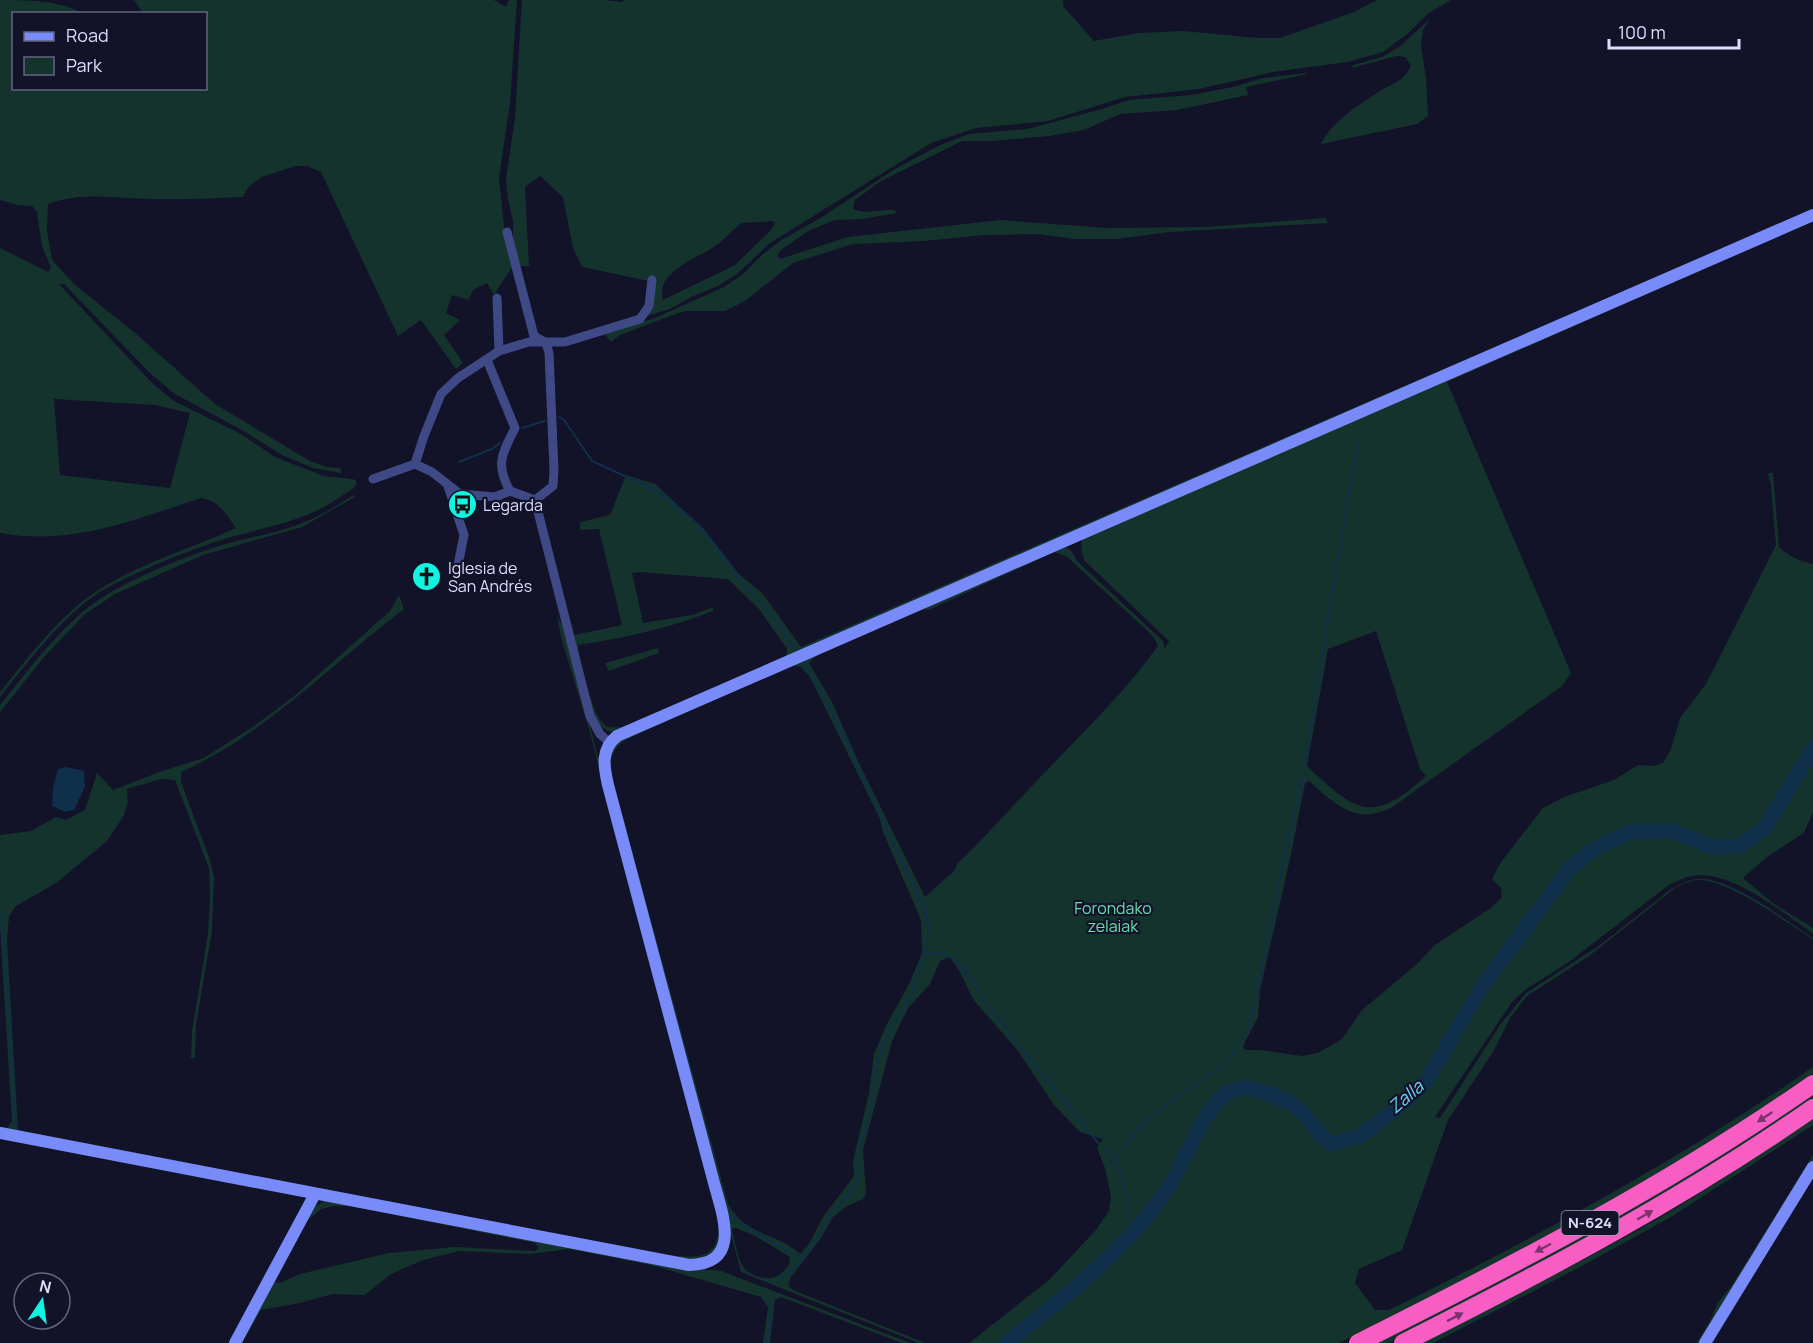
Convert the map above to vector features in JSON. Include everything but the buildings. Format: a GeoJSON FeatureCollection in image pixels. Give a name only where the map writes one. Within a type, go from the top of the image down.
{"type":"FeatureCollection","features":[{"type":"Feature","properties":{"kind":"highway","name":"N-624"},"geometry":{"type":"LineString","coordinates":[[1358,1343],[1605,1215],[1704,1157],[1813,1084]]}},
{"type":"Feature","properties":{"kind":"highway","name":"N-624"},"geometry":{"type":"LineString","coordinates":[[1403,1343],[1610,1236],[1707,1179],[1813,1108]]}},
{"type":"Feature","properties":{"kind":"street"},"geometry":{"type":"LineString","coordinates":[[0,1133],[689,1265],[710,1263],[718,1256],[726,1235],[608,785],[604,766],[605,755],[610,743],[617,736],[1813,215]]}},
{"type":"Feature","properties":{"kind":"street"},"geometry":{"type":"LineString","coordinates":[[507,232],[534,336],[546,344],[549,353],[553,486],[535,500]]}},
{"type":"Feature","properties":{"kind":"street"},"geometry":{"type":"LineString","coordinates":[[415,464],[441,394],[458,378],[499,351],[528,342],[546,344],[565,342],[640,319],[650,306],[652,280]]}},
{"type":"Feature","properties":{"kind":"street"},"geometry":{"type":"LineString","coordinates":[[497,298],[499,351]]}},
{"type":"Feature","properties":{"kind":"street"},"geometry":{"type":"LineString","coordinates":[[487,360],[515,428],[502,455],[504,480],[510,491],[535,500]]}},
{"type":"Feature","properties":{"kind":"street"},"geometry":{"type":"LineString","coordinates":[[373,479],[415,464],[432,471],[460,494],[495,497],[510,491]]}},
{"type":"Feature","properties":{"kind":"street"},"geometry":{"type":"LineString","coordinates":[[448,486],[464,535],[458,565]]}},
{"type":"Feature","properties":{"kind":"street"},"geometry":{"type":"LineString","coordinates":[[535,500],[590,716],[600,734],[610,743]]}},
{"type":"Feature","properties":{"kind":"street"},"geometry":{"type":"LineString","coordinates":[[1705,1343],[1813,1167]]}},
{"type":"Feature","properties":{"kind":"street"},"geometry":{"type":"LineString","coordinates":[[235,1343],[315,1194]]}},
{"type":"Feature","properties":{"kind":"green space"},"geometry":{"type":"Polygon","coordinates":[[[0,0],[53,3],[80,12],[12,12],[12,90],[207,90],[207,12],[142,12],[134,0],[494,0],[506,7],[509,0],[517,0],[510,103],[499,178],[505,236],[512,267],[494,295],[487,283],[473,290],[468,300],[452,295],[446,313],[460,320],[444,335],[463,363],[456,369],[421,320],[398,336],[321,172],[307,166],[295,166],[262,177],[249,186],[243,197],[165,199],[87,197],[48,204],[47,230],[52,260],[74,284],[135,333],[215,404],[310,461],[327,467],[341,468],[341,473],[313,468],[282,455],[242,430],[175,394],[150,373],[64,284],[59,284],[152,383],[174,401],[241,434],[275,457],[324,476],[352,479],[357,484],[328,505],[297,519],[201,547],[145,569],[105,589],[91,598],[63,623],[35,653],[0,697],[0,692],[44,639],[68,614],[94,593],[146,565],[236,528],[217,505],[201,498],[102,529],[53,536],[0,533],[0,248],[48,272],[51,268],[42,246],[37,212],[32,206],[0,200],[0,0]],[[54,399],[60,475],[170,488],[190,413],[155,405],[54,399]]]}},
{"type":"Feature","properties":{"kind":"green space"},"geometry":{"type":"Polygon","coordinates":[[[522,0],[622,2],[624,0],[1063,0],[1063,6],[1094,41],[1138,33],[1184,31],[1280,38],[1354,12],[1377,0],[1451,0],[1429,13],[1406,35],[1383,52],[1347,62],[1273,72],[1199,89],[1125,97],[1048,121],[976,128],[931,143],[770,243],[737,274],[718,286],[670,309],[647,316],[649,281],[582,267],[573,248],[563,197],[540,176],[525,187],[529,266],[518,266],[513,248],[513,221],[506,179],[515,118],[522,0]],[[772,221],[740,224],[718,244],[672,273],[662,290],[663,300],[735,265],[771,230],[775,223],[772,221]]]}},
{"type":"Feature","properties":{"kind":"green space"},"geometry":{"type":"Polygon","coordinates":[[[1430,19],[1423,30],[1421,45],[1428,116],[1417,124],[1321,144],[1339,121],[1402,78],[1411,65],[1405,57],[1397,56],[1351,68],[1353,65],[1382,57],[1399,47],[1430,19]]]}},
{"type":"Feature","properties":{"kind":"green space"},"geometry":{"type":"Polygon","coordinates":[[[1306,73],[1246,87],[1248,95],[1177,110],[1120,114],[1084,130],[1049,136],[962,141],[881,181],[855,200],[853,209],[868,212],[894,210],[897,213],[862,219],[835,220],[808,231],[777,255],[780,259],[848,237],[1001,220],[1106,228],[1207,227],[1325,218],[1328,223],[1169,232],[1116,239],[1074,239],[1039,234],[984,235],[924,241],[853,244],[793,263],[745,301],[725,311],[678,313],[620,335],[611,342],[605,334],[655,318],[724,287],[743,274],[780,241],[822,217],[895,169],[938,146],[969,134],[1027,129],[1129,100],[1191,95],[1233,87],[1263,78],[1306,73]]]}},
{"type":"Feature","properties":{"kind":"green space"},"geometry":{"type":"Polygon","coordinates":[[[1813,209],[614,732],[607,731],[594,719],[574,635],[622,625],[599,529],[580,530],[580,522],[610,515],[626,475],[655,484],[703,528],[739,574],[763,594],[801,647],[1813,209]],[[632,573],[643,623],[692,615],[713,607],[713,611],[647,632],[578,645],[593,704],[606,726],[614,728],[625,726],[786,656],[787,649],[759,609],[728,579],[632,573]]]}},
{"type":"Feature","properties":{"kind":"green space","name":"Forondako zelaiak"},"geometry":{"type":"Polygon","coordinates":[[[1813,219],[1813,221],[1447,382],[1571,673],[1562,686],[1391,808],[1372,814],[1354,813],[1338,805],[1309,781],[1305,783],[1260,990],[1258,1017],[1243,1046],[1245,1050],[1302,1056],[1318,1053],[1342,1039],[1362,1010],[1416,965],[1435,945],[1491,908],[1502,897],[1501,888],[1492,879],[1501,862],[1543,808],[1564,797],[1614,780],[1638,765],[1654,766],[1663,763],[1671,749],[1680,718],[1706,684],[1776,545],[1768,473],[1773,473],[1779,547],[1794,558],[1813,564],[1813,812],[1804,833],[1767,857],[1743,878],[1774,904],[1813,928],[1813,933],[1753,893],[1719,878],[1703,875],[1684,878],[1670,884],[1566,964],[1526,989],[1512,1002],[1435,1117],[1440,1118],[1500,1025],[1526,993],[1600,945],[1680,884],[1697,879],[1725,884],[1756,901],[1813,938],[1813,939],[1774,913],[1729,888],[1695,880],[1675,888],[1589,956],[1527,996],[1510,1018],[1493,1052],[1448,1120],[1402,1250],[1359,1269],[1355,1283],[1375,1310],[1389,1310],[1498,1255],[1606,1196],[1711,1134],[1813,1067],[1813,1074],[1735,1128],[1647,1183],[1339,1343],[969,1343],[1049,1280],[1096,1230],[1109,1211],[1111,1197],[1105,1168],[1097,1148],[1103,1139],[1080,1132],[1054,1105],[1018,1051],[973,999],[950,957],[940,961],[930,984],[908,1008],[892,1041],[863,1150],[866,1194],[863,1199],[847,1206],[833,1217],[821,1238],[791,1277],[788,1286],[925,1343],[919,1343],[741,1272],[608,768],[612,750],[624,736],[1059,546],[1070,550],[1076,560],[1163,641],[1165,649],[1169,641],[1085,561],[1081,548],[1083,536],[1813,219]],[[1054,552],[929,610],[923,609],[817,655],[809,663],[832,702],[858,761],[925,897],[955,870],[957,864],[1097,718],[1158,646],[1153,636],[1066,556],[1054,552]],[[1376,631],[1328,649],[1307,766],[1338,794],[1351,802],[1364,807],[1377,807],[1391,802],[1426,776],[1420,769],[1376,631]],[[791,665],[625,740],[617,747],[613,755],[611,773],[728,1204],[743,1222],[792,1247],[800,1254],[809,1244],[823,1217],[854,1176],[853,1161],[869,1093],[874,1054],[922,953],[921,920],[883,832],[880,819],[810,677],[801,667],[791,665]],[[736,1228],[732,1229],[741,1263],[747,1271],[763,1278],[769,1278],[780,1274],[789,1265],[790,1257],[755,1236],[736,1228]]]}},
{"type":"Feature","properties":{"kind":"green space"},"geometry":{"type":"Polygon","coordinates":[[[353,495],[355,497],[302,527],[203,555],[115,594],[84,615],[45,656],[0,712],[0,705],[58,636],[79,615],[110,593],[186,557],[304,522],[326,512],[353,495]]]}},
{"type":"Feature","properties":{"kind":"green space"},"geometry":{"type":"Polygon","coordinates":[[[399,595],[404,609],[297,697],[241,738],[181,772],[181,782],[214,877],[212,931],[196,1025],[195,1058],[191,1058],[192,1031],[208,934],[209,868],[175,780],[161,779],[127,789],[128,803],[123,817],[107,841],[56,883],[16,906],[9,916],[7,940],[18,1130],[665,1255],[688,1257],[705,1254],[711,1250],[716,1243],[719,1220],[557,616],[566,637],[719,1211],[720,1240],[718,1246],[700,1258],[688,1262],[0,1130],[0,1127],[7,1128],[12,1121],[0,927],[0,835],[31,831],[56,817],[66,820],[85,810],[97,773],[113,790],[204,758],[254,726],[293,697],[390,611],[399,595]]]}},
{"type":"Feature","properties":{"kind":"green space"},"geometry":{"type":"Polygon","coordinates":[[[658,648],[659,653],[609,671],[605,663],[658,648]]]}},
{"type":"Feature","properties":{"kind":"green space"},"geometry":{"type":"Polygon","coordinates":[[[1813,1093],[1813,1102],[1724,1161],[1505,1284],[1389,1343],[1373,1343],[1813,1093]]]}},
{"type":"Feature","properties":{"kind":"green space"},"geometry":{"type":"Polygon","coordinates":[[[1813,1119],[1813,1125],[1671,1217],[1433,1343],[1422,1343],[1574,1265],[1664,1215],[1813,1119]]]}},
{"type":"Feature","properties":{"kind":"green space"},"geometry":{"type":"Polygon","coordinates":[[[1813,1155],[1813,1161],[1701,1343],[1697,1343],[1717,1304],[1732,1285],[1813,1155]]]}},
{"type":"Feature","properties":{"kind":"green space"},"geometry":{"type":"Polygon","coordinates":[[[326,1200],[675,1267],[721,1271],[910,1343],[902,1343],[781,1297],[775,1300],[770,1343],[763,1343],[768,1307],[761,1297],[651,1265],[569,1249],[529,1254],[459,1251],[423,1260],[391,1274],[365,1295],[333,1294],[261,1310],[242,1343],[237,1343],[312,1208],[326,1200]],[[350,1206],[321,1209],[308,1220],[275,1282],[280,1283],[300,1274],[389,1253],[454,1247],[535,1251],[539,1248],[535,1243],[350,1206]]]}},
{"type":"Feature","properties":{"kind":"water"},"geometry":{"type":"Polygon","coordinates":[[[66,767],[84,771],[85,787],[74,810],[65,812],[52,806],[53,787],[58,769],[66,767]]]}},
{"type":"Feature","properties":{"kind":"waterway"},"geometry":{"type":"LineString","coordinates":[[559,417],[564,420],[592,461],[653,489],[700,527],[736,575],[777,621],[797,652]]}},
{"type":"Feature","properties":{"kind":"waterway"},"geometry":{"type":"LineString","coordinates":[[522,428],[545,421]]}},
{"type":"Feature","properties":{"kind":"waterway"},"geometry":{"type":"LineString","coordinates":[[1305,766],[1358,441]]}},
{"type":"Feature","properties":{"kind":"waterway"},"geometry":{"type":"LineString","coordinates":[[459,462],[492,449],[500,443]]}},
{"type":"Feature","properties":{"kind":"waterway"},"geometry":{"type":"LineString","coordinates":[[803,661],[831,710],[925,910],[929,931],[924,953],[947,956],[960,966],[995,1015],[1099,1144]]}},
{"type":"Feature","properties":{"kind":"waterway","name":"Zalla"},"geometry":{"type":"LineString","coordinates":[[1007,1343],[1095,1270],[1135,1230],[1170,1185],[1211,1109],[1228,1092],[1245,1088],[1267,1093],[1285,1101],[1299,1109],[1330,1144],[1360,1136],[1395,1110],[1425,1083],[1483,985],[1570,868],[1594,849],[1630,832],[1672,831],[1713,847],[1739,846],[1764,829],[1813,749]]}},
{"type":"Feature","properties":{"kind":"waterway"},"geometry":{"type":"LineString","coordinates":[[1230,1059],[1247,1032],[1255,1002],[1303,774]]}},
{"type":"Feature","properties":{"kind":"waterway"},"geometry":{"type":"LineString","coordinates":[[1,914],[16,1130]]}},
{"type":"Feature","properties":{"kind":"waterway"},"geometry":{"type":"LineString","coordinates":[[776,1283],[803,1260],[821,1234],[831,1213],[851,1193],[858,1180],[858,1154],[869,1117],[881,1051],[890,1030],[911,996],[924,953]]}},
{"type":"Feature","properties":{"kind":"waterway"},"geometry":{"type":"LineString","coordinates":[[1115,1163],[1123,1149],[1147,1121],[1178,1096],[1224,1065]]}},
{"type":"Feature","properties":{"kind":"waterway"},"geometry":{"type":"LineString","coordinates":[[1106,1149],[1122,1174],[1133,1235]]}},
{"type":"Feature","properties":{"kind":"waterway"},"geometry":{"type":"LineString","coordinates":[[730,1217],[802,1259]]}},
{"type":"Feature","properties":{"kind":"waterway"},"geometry":{"type":"LineString","coordinates":[[766,1343],[770,1331],[772,1293]]}},
{"type":"Feature","properties":{"kind":"place","name":"Legarda"},"geometry":{"type":"Point","coordinates":[462,505]}},
{"type":"Feature","properties":{"kind":"place","name":"Iglesia de San Andrés"},"geometry":{"type":"Point","coordinates":[427,577]}}]}
